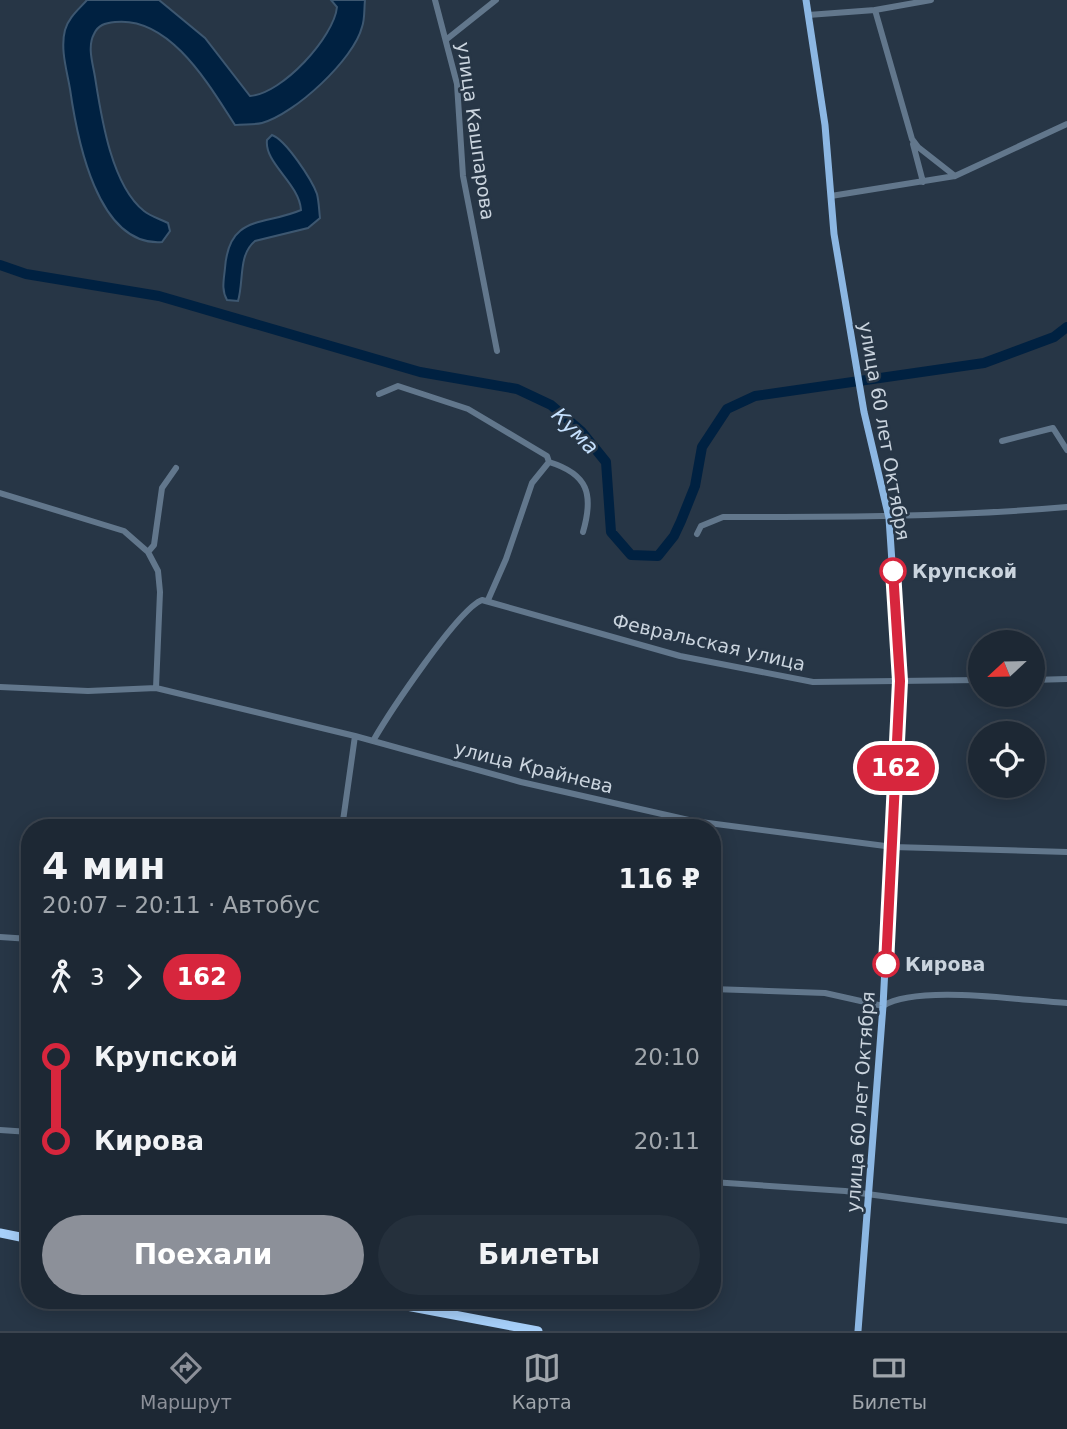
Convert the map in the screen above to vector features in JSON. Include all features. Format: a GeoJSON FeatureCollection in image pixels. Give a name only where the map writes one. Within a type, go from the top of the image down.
{"type":"FeatureCollection","features":[{"type":"Feature","properties":{"kind":"highway"},"geometry":{"type":"LineString","coordinates":[[0,1233],[21,1237]]}},
{"type":"Feature","properties":{"kind":"highway"},"geometry":{"type":"LineString","coordinates":[[422,1309],[538,1331]]}},
{"type":"Feature","properties":{"kind":"main road","name":"улица 60 лет Октября"},"geometry":{"type":"LineString","coordinates":[[806,0],[825,125],[834,234],[864,412],[889,518],[900,681],[883,1006],[858,1331]]}},
{"type":"Feature","properties":{"kind":"street","name":"улица Кашпарова"},"geometry":{"type":"LineString","coordinates":[[435,0],[457,84],[463,176],[497,351]]}},
{"type":"Feature","properties":{"kind":"street"},"geometry":{"type":"LineString","coordinates":[[447,38],[496,0]]}},
{"type":"Feature","properties":{"kind":"street"},"geometry":{"type":"LineString","coordinates":[[808,15],[875,10],[931,0]]}},
{"type":"Feature","properties":{"kind":"street"},"geometry":{"type":"LineString","coordinates":[[875,10],[923,181]]}},
{"type":"Feature","properties":{"kind":"street"},"geometry":{"type":"LineString","coordinates":[[831,196],[956,177],[1067,124]]}},
{"type":"Feature","properties":{"kind":"street"},"geometry":{"type":"LineString","coordinates":[[912,139],[918,147],[956,177]]}},
{"type":"Feature","properties":{"kind":"street"},"geometry":{"type":"LineString","coordinates":[[379,394],[398,386],[468,409],[547,456],[549,462]]}},
{"type":"Feature","properties":{"kind":"street"},"geometry":{"type":"LineString","coordinates":[[1002,441],[1053,428],[1067,450]]}},
{"type":"Feature","properties":{"kind":"street"},"geometry":{"type":"LineString","coordinates":[[549,462],[568,469],[581,481],[588,493],[590,508],[583,531]]}},
{"type":"Feature","properties":{"kind":"street"},"geometry":{"type":"LineString","coordinates":[[488,600],[506,559],[532,483],[549,462]]}},
{"type":"Feature","properties":{"kind":"street"},"geometry":{"type":"LineString","coordinates":[[148,552],[154,545],[162,488],[176,468]]}},
{"type":"Feature","properties":{"kind":"street"},"geometry":{"type":"LineString","coordinates":[[0,494],[124,531],[148,552],[158,571],[160,592],[156,688]]}},
{"type":"Feature","properties":{"kind":"street"},"geometry":{"type":"LineString","coordinates":[[697,534],[701,526],[723,517],[889,518],[1067,507]]}},
{"type":"Feature","properties":{"kind":"street","name":"Февральская улица"},"geometry":{"type":"LineString","coordinates":[[373,741],[393,707],[478,602],[488,600],[680,656],[813,682],[968,680]]}},
{"type":"Feature","properties":{"kind":"street"},"geometry":{"type":"LineString","coordinates":[[1045,680],[1067,679]]}},
{"type":"Feature","properties":{"kind":"street","name":"улица Крайнева"},"geometry":{"type":"LineString","coordinates":[[0,687],[88,691],[156,688],[355,736],[521,782],[684,819]]}},
{"type":"Feature","properties":{"kind":"street"},"geometry":{"type":"LineString","coordinates":[[343,819],[355,736]]}},
{"type":"Feature","properties":{"kind":"street","name":"улица Крайнева"},"geometry":{"type":"LineString","coordinates":[[721,825],[893,847],[1067,852]]}},
{"type":"Feature","properties":{"kind":"street"},"geometry":{"type":"LineString","coordinates":[[0,937],[21,938]]}},
{"type":"Feature","properties":{"kind":"street"},"geometry":{"type":"LineString","coordinates":[[721,989],[825,993],[883,1006],[893,999],[918,995],[1067,1003]]}},
{"type":"Feature","properties":{"kind":"street"},"geometry":{"type":"LineString","coordinates":[[0,1130],[21,1131]]}},
{"type":"Feature","properties":{"kind":"street"},"geometry":{"type":"LineString","coordinates":[[721,1183],[845,1191],[1067,1221]]}},
{"type":"Feature","properties":{"kind":"water"},"geometry":{"type":"Polygon","coordinates":[[[87,0],[159,0],[205,38],[250,96],[263,93],[291,75],[317,48],[334,19],[337,7],[331,0],[365,0],[363,24],[357,40],[336,69],[290,109],[275,118],[256,124],[235,125],[186,56],[153,30],[135,23],[115,22],[98,28],[92,39],[91,56],[109,148],[123,184],[133,199],[146,213],[168,223],[170,231],[162,242],[140,239],[121,227],[106,209],[85,160],[73,110],[63,45],[69,22],[87,0]]]}},
{"type":"Feature","properties":{"kind":"water"},"geometry":{"type":"Polygon","coordinates":[[[272,135],[291,152],[310,180],[317,194],[320,218],[308,228],[255,241],[246,253],[238,301],[227,300],[224,280],[228,251],[233,238],[251,225],[301,210],[294,191],[271,157],[267,140],[272,135]]]}},
{"type":"Feature","properties":{"kind":"waterway","name":"Кума"},"geometry":{"type":"LineString","coordinates":[[0,265],[26,274],[159,296],[420,372],[517,389],[551,405],[581,431],[606,462],[611,532],[631,555],[658,556],[674,536],[695,486],[702,447],[727,409],[755,396],[984,363],[1054,337],[1067,327]]}},
{"type":"Feature","properties":{"kind":"bus line","name":"162"},"geometry":{"type":"LineString","coordinates":[[886,964],[900,681],[893,571]]}},
{"type":"Feature","properties":{"kind":"place","name":"Крупской"},"geometry":{"type":"Point","coordinates":[893,571]}},
{"type":"Feature","properties":{"kind":"place","name":"Кирова"},"geometry":{"type":"Point","coordinates":[886,964]}}]}
